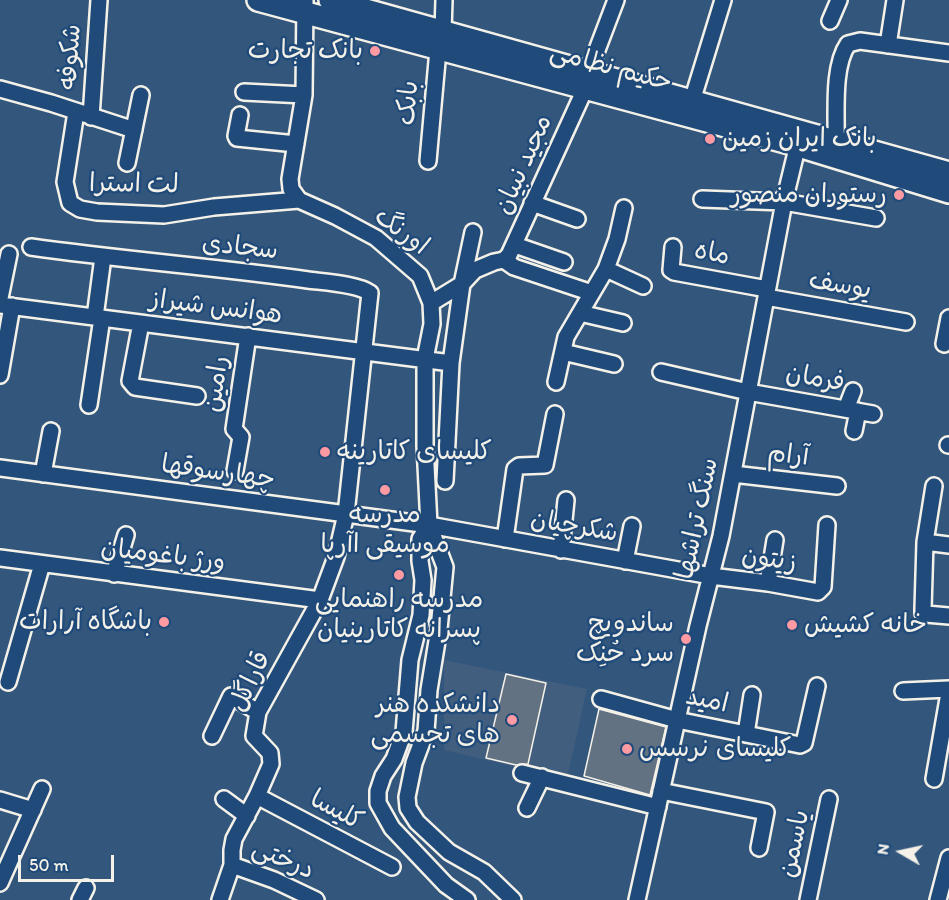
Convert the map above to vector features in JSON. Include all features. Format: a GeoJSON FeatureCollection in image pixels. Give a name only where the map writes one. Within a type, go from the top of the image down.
{"type":"FeatureCollection","features":[{"type":"Feature","properties":{"kind":"main road","name":"حکیم نظامی"},"geometry":{"type":"LineString","coordinates":[[258,0],[304,6],[440,40],[800,138],[836,142],[949,173]]}},
{"type":"Feature","properties":{"kind":"main road","name":"حکیم نظامی"},"geometry":{"type":"LineString","coordinates":[[339,1],[440,40]]}},
{"type":"Feature","properties":{"kind":"main road","name":"حکیم نظامی"},"geometry":{"type":"LineString","coordinates":[[587,80],[692,101],[949,192]]}},
{"type":"Feature","properties":{"kind":"street","name":"شکوفه"},"geometry":{"type":"LineString","coordinates":[[92,117],[99,0]]}},
{"type":"Feature","properties":{"kind":"street","name":"بابک"},"geometry":{"type":"LineString","coordinates":[[428,160],[444,0]]}},
{"type":"Feature","properties":{"kind":"street","name":"مجید نبیان"},"geometry":{"type":"LineString","coordinates":[[504,260],[515,244],[587,80],[616,0]]}},
{"type":"Feature","properties":{"kind":"street"},"geometry":{"type":"LineString","coordinates":[[692,101],[723,0]]}},
{"type":"Feature","properties":{"kind":"street"},"geometry":{"type":"LineString","coordinates":[[830,21],[839,0]]}},
{"type":"Feature","properties":{"kind":"street"},"geometry":{"type":"LineString","coordinates":[[888,45],[895,0]]}},
{"type":"Feature","properties":{"kind":"street"},"geometry":{"type":"LineString","coordinates":[[299,200],[291,189],[290,179],[304,95],[304,6]]}},
{"type":"Feature","properties":{"kind":"street"},"geometry":{"type":"LineString","coordinates":[[836,142],[838,73],[844,50],[848,44],[853,42],[888,45],[949,53]]}},
{"type":"Feature","properties":{"kind":"street"},"geometry":{"type":"LineString","coordinates":[[0,89],[134,130]]}},
{"type":"Feature","properties":{"kind":"street"},"geometry":{"type":"LineString","coordinates":[[244,92],[304,95]]}},
{"type":"Feature","properties":{"kind":"street"},"geometry":{"type":"LineString","coordinates":[[127,162],[141,95]]}},
{"type":"Feature","properties":{"kind":"street","name":"لت استرا"},"geometry":{"type":"LineString","coordinates":[[76,112],[64,182],[70,203],[80,209],[164,215],[214,207],[299,200]]}},
{"type":"Feature","properties":{"kind":"street"},"geometry":{"type":"LineString","coordinates":[[240,116],[237,138],[296,144]]}},
{"type":"Feature","properties":{"kind":"street","name":"سنگ تراشها"},"geometry":{"type":"LineString","coordinates":[[637,900],[733,474],[784,202],[800,138]]}},
{"type":"Feature","properties":{"kind":"street"},"geometry":{"type":"LineString","coordinates":[[702,199],[784,202],[876,218]]}},
{"type":"Feature","properties":{"kind":"street","name":"اورنگ"},"geometry":{"type":"LineString","coordinates":[[299,200],[376,238],[420,276],[431,303],[432,324],[425,359],[425,446],[429,525]]}},
{"type":"Feature","properties":{"kind":"street"},"geometry":{"type":"LineString","coordinates":[[532,204],[577,219]]}},
{"type":"Feature","properties":{"kind":"street"},"geometry":{"type":"LineString","coordinates":[[556,382],[566,337],[606,269],[617,240],[624,208]]}},
{"type":"Feature","properties":{"kind":"street"},"geometry":{"type":"LineString","coordinates":[[445,481],[451,363],[462,284],[473,232]]}},
{"type":"Feature","properties":{"kind":"street"},"geometry":{"type":"LineString","coordinates":[[515,244],[564,262]]}},
{"type":"Feature","properties":{"kind":"street","name":"سجادی"},"geometry":{"type":"LineString","coordinates":[[30,247],[288,277],[355,288],[370,293]]}},
{"type":"Feature","properties":{"kind":"street","name":"ماه"},"geometry":{"type":"LineString","coordinates":[[673,247],[671,270],[674,272],[766,293]]}},
{"type":"Feature","properties":{"kind":"street"},"geometry":{"type":"LineString","coordinates":[[0,375],[9,254]]}},
{"type":"Feature","properties":{"kind":"street"},"geometry":{"type":"LineString","coordinates":[[90,405],[103,257]]}},
{"type":"Feature","properties":{"kind":"street"},"geometry":{"type":"LineString","coordinates":[[431,303],[462,284],[475,270],[504,260],[514,267],[592,293]]}},
{"type":"Feature","properties":{"kind":"street"},"geometry":{"type":"LineString","coordinates":[[606,269],[643,286]]}},
{"type":"Feature","properties":{"kind":"street","name":"قاراگل"},"geometry":{"type":"LineString","coordinates":[[220,900],[232,865],[232,845],[257,796],[272,758],[254,735],[258,712],[320,600],[336,557],[346,514],[370,293]]}},
{"type":"Feature","properties":{"kind":"street","name":"یوسف"},"geometry":{"type":"LineString","coordinates":[[766,293],[906,322]]}},
{"type":"Feature","properties":{"kind":"street","name":"هوانس شیراز"},"geometry":{"type":"LineString","coordinates":[[4,303],[451,363]]}},
{"type":"Feature","properties":{"kind":"street"},"geometry":{"type":"LineString","coordinates":[[580,313],[623,323]]}},
{"type":"Feature","properties":{"kind":"street"},"geometry":{"type":"LineString","coordinates":[[944,344],[949,318]]}},
{"type":"Feature","properties":{"kind":"street"},"geometry":{"type":"LineString","coordinates":[[141,322],[130,381],[132,385],[197,396]]}},
{"type":"Feature","properties":{"kind":"street","name":"رامین"},"geometry":{"type":"LineString","coordinates":[[232,485],[241,437],[234,429],[248,336]]}},
{"type":"Feature","properties":{"kind":"street"},"geometry":{"type":"LineString","coordinates":[[563,352],[614,364]]}},
{"type":"Feature","properties":{"kind":"street","name":"فرمان"},"geometry":{"type":"LineString","coordinates":[[661,372],[748,392],[859,411]]}},
{"type":"Feature","properties":{"kind":"street"},"geometry":{"type":"LineString","coordinates":[[853,391],[859,411],[854,431]]}},
{"type":"Feature","properties":{"kind":"street"},"geometry":{"type":"LineString","coordinates":[[505,539],[515,469],[519,466],[545,465],[555,414]]}},
{"type":"Feature","properties":{"kind":"street"},"geometry":{"type":"LineString","coordinates":[[44,474],[51,431]]}},
{"type":"Feature","properties":{"kind":"street","name":"چهارسوقها"},"geometry":{"type":"LineString","coordinates":[[0,468],[44,474],[232,485],[346,514],[429,525]]}},
{"type":"Feature","properties":{"kind":"street","name":"آرام"},"geometry":{"type":"LineString","coordinates":[[733,474],[837,486]]}},
{"type":"Feature","properties":{"kind":"street"},"geometry":{"type":"LineString","coordinates":[[934,486],[925,542],[923,613],[949,616]]}},
{"type":"Feature","properties":{"kind":"street"},"geometry":{"type":"LineString","coordinates":[[561,549],[566,500]]}},
{"type":"Feature","properties":{"kind":"street"},"geometry":{"type":"LineString","coordinates":[[429,525],[420,539],[423,580],[422,615],[410,660],[404,732],[394,759],[383,776],[378,791],[378,803],[392,828],[446,885],[467,900]]}},
{"type":"Feature","properties":{"kind":"street"},"geometry":{"type":"LineString","coordinates":[[429,525],[445,567],[426,731],[414,763],[407,796],[408,808],[417,822],[449,852],[484,872],[513,900]]}},
{"type":"Feature","properties":{"kind":"street","name":"شکرچیان"},"geometry":{"type":"LineString","coordinates":[[429,525],[711,576]]}},
{"type":"Feature","properties":{"kind":"street","name":"زیتون"},"geometry":{"type":"LineString","coordinates":[[711,576],[818,592],[823,587],[827,525]]}},
{"type":"Feature","properties":{"kind":"street"},"geometry":{"type":"LineString","coordinates":[[625,561],[632,526]]}},
{"type":"Feature","properties":{"kind":"street"},"geometry":{"type":"LineString","coordinates":[[114,574],[126,535]]}},
{"type":"Feature","properties":{"kind":"street"},"geometry":{"type":"LineString","coordinates":[[768,583],[775,540]]}},
{"type":"Feature","properties":{"kind":"street"},"geometry":{"type":"LineString","coordinates":[[925,542],[949,545]]}},
{"type":"Feature","properties":{"kind":"street","name":"ورژ باغومیان"},"geometry":{"type":"LineString","coordinates":[[0,558],[320,600]]}},
{"type":"Feature","properties":{"kind":"street"},"geometry":{"type":"LineString","coordinates":[[8,682],[42,564]]}},
{"type":"Feature","properties":{"kind":"street","name":"امید"},"geometry":{"type":"LineString","coordinates":[[601,699],[678,720],[803,745],[817,686]]}},
{"type":"Feature","properties":{"kind":"street"},"geometry":{"type":"LineString","coordinates":[[903,691],[949,691],[934,779]]}},
{"type":"Feature","properties":{"kind":"street"},"geometry":{"type":"LineString","coordinates":[[746,734],[752,695]]}},
{"type":"Feature","properties":{"kind":"street"},"geometry":{"type":"LineString","coordinates":[[212,736],[229,697],[231,696],[258,712]]}},
{"type":"Feature","properties":{"kind":"street"},"geometry":{"type":"LineString","coordinates":[[522,772],[658,807]]}},
{"type":"Feature","properties":{"kind":"street"},"geometry":{"type":"LineString","coordinates":[[527,808],[542,777]]}},
{"type":"Feature","properties":{"kind":"street"},"geometry":{"type":"LineString","coordinates":[[0,884],[42,789]]}},
{"type":"Feature","properties":{"kind":"street"},"geometry":{"type":"LineString","coordinates":[[661,791],[766,812],[759,848]]}},
{"type":"Feature","properties":{"kind":"street","name":"کلیسا"},"geometry":{"type":"LineString","coordinates":[[257,796],[392,867]]}},
{"type":"Feature","properties":{"kind":"street"},"geometry":{"type":"LineString","coordinates":[[224,799],[247,816]]}},
{"type":"Feature","properties":{"kind":"street","name":"یاسمن"},"geometry":{"type":"LineString","coordinates":[[808,900],[829,799]]}},
{"type":"Feature","properties":{"kind":"street"},"geometry":{"type":"LineString","coordinates":[[0,800],[33,810]]}},
{"type":"Feature","properties":{"kind":"street"},"geometry":{"type":"LineString","coordinates":[[938,900],[946,885],[949,858]]}},
{"type":"Feature","properties":{"kind":"street","name":"درختی"},"geometry":{"type":"LineString","coordinates":[[232,865],[289,894],[316,900]]}},
{"type":"Feature","properties":{"kind":"shaded area","name":"دانشکده هنر های تجسمی"},"geometry":{"type":"Polygon","coordinates":[[[444,660],[587,689],[567,779],[444,750],[444,660]]]}},
{"type":"Feature","properties":{"kind":"building"},"geometry":{"type":"Polygon","coordinates":[[[506,674],[546,683],[528,764],[516,765],[486,758],[506,674]]]}},
{"type":"Feature","properties":{"kind":"building","name":"کلیسای نرسس"},"geometry":{"type":"Polygon","coordinates":[[[599,709],[666,727],[650,795],[584,776],[599,709]]]}},
{"type":"Feature","properties":{"kind":"place","name":"بانک تجارت"},"geometry":{"type":"Point","coordinates":[375,51]}},
{"type":"Feature","properties":{"kind":"place","name":"بانک ایران زمین"},"geometry":{"type":"Point","coordinates":[710,139]}},
{"type":"Feature","properties":{"kind":"place","name":"رستوران منصور"},"geometry":{"type":"Point","coordinates":[899,195]}},
{"type":"Feature","properties":{"kind":"place","name":"کلیسای کاتارینه"},"geometry":{"type":"Point","coordinates":[325,452]}},
{"type":"Feature","properties":{"kind":"place","name":"مدرسه موسیقی اآرپا"},"geometry":{"type":"Point","coordinates":[385,490]}},
{"type":"Feature","properties":{"kind":"place","name":"مدرسه راهنمایی پسرانه کاتارینیان"},"geometry":{"type":"Point","coordinates":[399,575]}},
{"type":"Feature","properties":{"kind":"place","name":"باشگاه آرارات"},"geometry":{"type":"Point","coordinates":[164,622]}},
{"type":"Feature","properties":{"kind":"place","name":"خانه کشیش"},"geometry":{"type":"Point","coordinates":[792,625]}},
{"type":"Feature","properties":{"kind":"place","name":"ساندویچ سرد حُنِک"},"geometry":{"type":"Point","coordinates":[686,639]}},
{"type":"Feature","properties":{"kind":"place","name":"دانشکده هنر های تجسمی"},"geometry":{"type":"Point","coordinates":[512,720]}},
{"type":"Feature","properties":{"kind":"place","name":"کلیسای نرسس"},"geometry":{"type":"Point","coordinates":[627,749]}}]}
